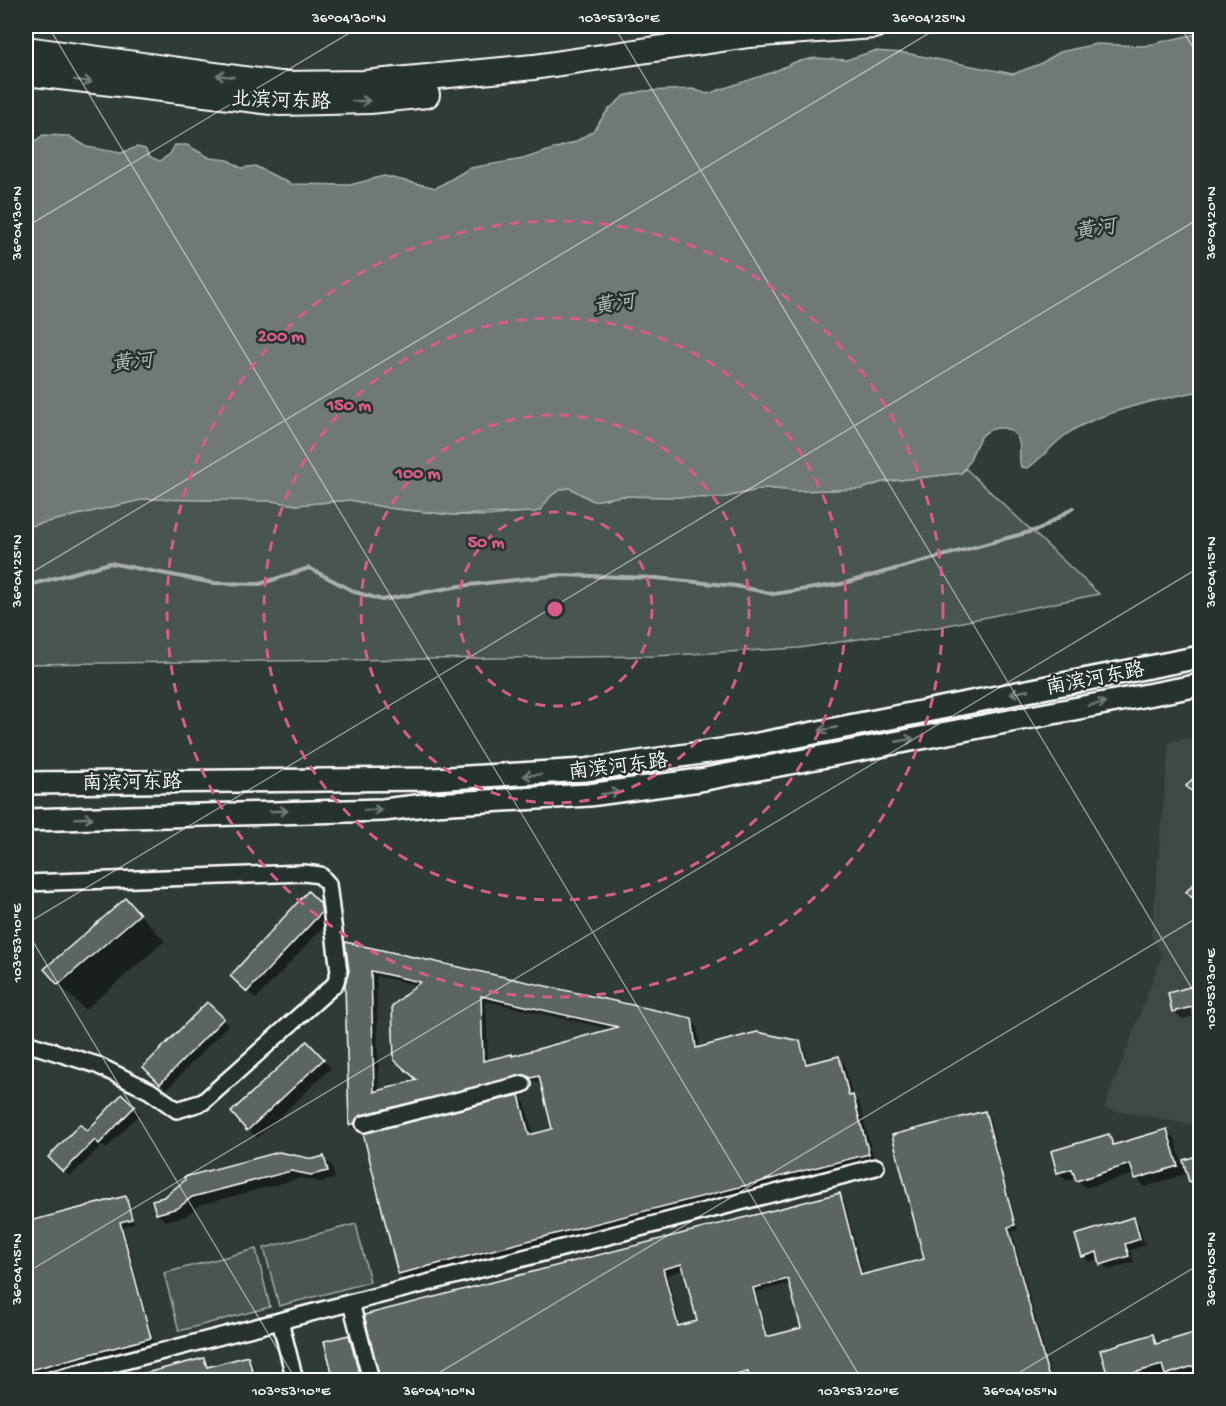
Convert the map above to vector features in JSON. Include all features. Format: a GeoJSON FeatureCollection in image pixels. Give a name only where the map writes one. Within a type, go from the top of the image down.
{"type":"FeatureCollection","features":[{"type":"Feature","properties":{"kind":"main road","name":"北滨河东路"},"geometry":{"type":"LineString","coordinates":[[26,73],[280,84],[364,83],[534,68],[748,35],[874,26]]}},
{"type":"Feature","properties":{"kind":"main road","name":"北滨河东路"},"geometry":{"type":"LineString","coordinates":[[26,49],[136,76]]}},
{"type":"Feature","properties":{"kind":"main road","name":"南滨河东路"},"geometry":{"type":"LineString","coordinates":[[26,783],[222,779],[482,778],[640,764],[748,746],[1200,657]]}},
{"type":"Feature","properties":{"kind":"main road","name":"南滨河东路"},"geometry":{"type":"LineString","coordinates":[[26,820],[315,810],[383,810],[434,804],[567,797],[645,788],[1200,685]]}},
{"type":"Feature","properties":{"kind":"main road"},"geometry":{"type":"LineString","coordinates":[[315,778],[315,810]]}},
{"type":"Feature","properties":{"kind":"main road"},"geometry":{"type":"LineString","coordinates":[[26,794],[171,789],[222,779]]}},
{"type":"Feature","properties":{"kind":"street"},"geometry":{"type":"LineString","coordinates":[[26,883],[304,873],[320,875],[328,884],[339,972],[335,984],[202,1102],[177,1110],[150,1091],[97,1065],[26,1043]]}},
{"type":"Feature","properties":{"kind":"street"},"geometry":{"type":"LineString","coordinates":[[364,1124],[523,1084]]}},
{"type":"Feature","properties":{"kind":"street"},"geometry":{"type":"LineString","coordinates":[[51,1380],[876,1167]]}},
{"type":"Feature","properties":{"kind":"street"},"geometry":{"type":"LineString","coordinates":[[351,1303],[371,1380]]}},
{"type":"Feature","properties":{"kind":"street"},"geometry":{"type":"LineString","coordinates":[[280,1321],[295,1380]]}},
{"type":"Feature","properties":{"kind":"shaded area"},"geometry":{"type":"Polygon","coordinates":[[[966,469],[1099,594],[938,627],[799,648],[655,656],[26,664],[26,527],[145,499],[272,501],[297,505],[350,500],[388,508],[453,515],[489,516],[541,510],[550,496],[561,489],[570,488],[593,501],[622,496],[721,498],[766,488],[795,491],[862,489],[882,482],[961,473],[966,469]]]}},
{"type":"Feature","properties":{"kind":"shaded area"},"geometry":{"type":"Polygon","coordinates":[[[1200,736],[1200,1126],[1104,1109],[1162,955],[1151,936],[1169,742],[1200,736]]]}},
{"type":"Feature","properties":{"kind":"shaded area"},"geometry":{"type":"Polygon","coordinates":[[[356,1224],[370,1282],[279,1306],[264,1248],[356,1224]]]}},
{"type":"Feature","properties":{"kind":"shaded area"},"geometry":{"type":"Polygon","coordinates":[[[256,1249],[270,1307],[179,1331],[164,1273],[256,1249]]]}},
{"type":"Feature","properties":{"kind":"water","name":"黄河"},"geometry":{"type":"Polygon","coordinates":[[[1200,33],[1200,391],[1131,407],[1096,419],[1067,434],[1028,468],[1021,467],[1017,437],[1010,430],[1003,428],[986,432],[980,438],[961,473],[882,482],[862,489],[795,491],[766,488],[721,498],[622,496],[593,501],[570,488],[561,489],[551,496],[536,512],[453,515],[388,508],[350,500],[297,505],[272,501],[145,499],[26,527],[26,143],[33,143],[43,135],[69,136],[87,147],[121,153],[137,147],[145,149],[150,157],[160,161],[170,154],[175,145],[187,145],[210,158],[228,160],[241,168],[255,166],[291,184],[350,185],[384,176],[436,188],[470,168],[523,159],[575,142],[593,131],[608,110],[624,96],[643,91],[693,89],[707,94],[773,72],[795,62],[815,58],[846,60],[874,51],[905,53],[1013,74],[1040,64],[1060,52],[1096,44],[1144,46],[1200,33]]]}},
{"type":"Feature","properties":{"kind":"building"},"geometry":{"type":"Polygon","coordinates":[[[1200,771],[1200,799],[1186,786],[1200,771]]]}},
{"type":"Feature","properties":{"kind":"building"},"geometry":{"type":"Polygon","coordinates":[[[1200,876],[1200,905],[1186,892],[1200,876]]]}},
{"type":"Feature","properties":{"kind":"building"},"geometry":{"type":"Polygon","coordinates":[[[308,891],[320,903],[322,912],[247,992],[230,976],[308,891]]]}},
{"type":"Feature","properties":{"kind":"building"},"geometry":{"type":"Polygon","coordinates":[[[126,898],[140,914],[58,985],[44,969],[126,898]]]}},
{"type":"Feature","properties":{"kind":"building"},"geometry":{"type":"Polygon","coordinates":[[[345,942],[692,1018],[696,1048],[757,1032],[800,1041],[806,1064],[839,1056],[849,1096],[853,1095],[869,1154],[398,1274],[363,1133],[519,1095],[529,1135],[552,1129],[539,1076],[531,1078],[525,1075],[362,1115],[355,1123],[349,1125],[345,984],[349,971],[345,942]],[[371,971],[374,1092],[417,1080],[394,1060],[392,1006],[420,982],[371,971]],[[481,996],[483,1061],[512,1054],[512,1056],[618,1027],[481,996]]]}},
{"type":"Feature","properties":{"kind":"building"},"geometry":{"type":"Polygon","coordinates":[[[1200,984],[1200,1025],[1197,1026],[1192,1007],[1172,1012],[1168,993],[1200,984]]]}},
{"type":"Feature","properties":{"kind":"building"},"geometry":{"type":"Polygon","coordinates":[[[207,1002],[224,1018],[160,1084],[143,1067],[207,1002]]]}},
{"type":"Feature","properties":{"kind":"building"},"geometry":{"type":"Polygon","coordinates":[[[307,1041],[324,1059],[247,1131],[231,1112],[307,1041]]]}},
{"type":"Feature","properties":{"kind":"building"},"geometry":{"type":"Polygon","coordinates":[[[122,1094],[135,1106],[99,1144],[95,1140],[63,1172],[48,1157],[80,1124],[87,1131],[122,1094]]]}},
{"type":"Feature","properties":{"kind":"building"},"geometry":{"type":"Polygon","coordinates":[[[985,1111],[1015,1225],[1008,1227],[1049,1378],[1037,1380],[749,1380],[748,1372],[715,1380],[423,1380],[422,1373],[393,1380],[380,1380],[364,1315],[840,1193],[861,1275],[924,1259],[892,1135],[985,1111]],[[682,1264],[663,1269],[678,1326],[697,1321],[682,1264]],[[788,1279],[753,1288],[766,1337],[801,1328],[788,1279]]]}},
{"type":"Feature","properties":{"kind":"building"},"geometry":{"type":"Polygon","coordinates":[[[1167,1129],[1178,1166],[1135,1179],[1130,1164],[1076,1181],[1072,1169],[1057,1173],[1051,1151],[1109,1134],[1113,1145],[1167,1129]]]}},
{"type":"Feature","properties":{"kind":"building"},"geometry":{"type":"Polygon","coordinates":[[[279,1152],[313,1159],[324,1156],[328,1171],[311,1175],[291,1171],[192,1197],[178,1208],[156,1214],[152,1200],[164,1197],[185,1180],[184,1177],[279,1152]]]}},
{"type":"Feature","properties":{"kind":"building"},"geometry":{"type":"Polygon","coordinates":[[[1200,1155],[1200,1179],[1189,1182],[1183,1160],[1200,1155]]]}},
{"type":"Feature","properties":{"kind":"building"},"geometry":{"type":"Polygon","coordinates":[[[126,1196],[132,1219],[120,1222],[151,1338],[30,1370],[26,1352],[26,1222],[126,1196]]]}},
{"type":"Feature","properties":{"kind":"building"},"geometry":{"type":"Polygon","coordinates":[[[1134,1217],[1140,1239],[1125,1244],[1129,1256],[1100,1265],[1097,1252],[1082,1257],[1075,1235],[1134,1217]]]}},
{"type":"Feature","properties":{"kind":"building"},"geometry":{"type":"Polygon","coordinates":[[[1194,1333],[1200,1364],[1165,1375],[1162,1365],[1109,1380],[1100,1350],[1153,1334],[1156,1344],[1194,1333]]]}},
{"type":"Feature","properties":{"kind":"building"},"geometry":{"type":"Polygon","coordinates":[[[349,1335],[361,1380],[334,1380],[324,1341],[349,1335]]]}},
{"type":"Feature","properties":{"kind":"building"},"geometry":{"type":"Polygon","coordinates":[[[248,1356],[255,1380],[131,1380],[130,1377],[204,1358],[207,1367],[248,1356]]]}},
{"type":"Feature","properties":{"kind":"waterway"},"geometry":{"type":"LineString","coordinates":[[26,586],[110,563],[213,583],[260,584],[309,568],[355,592],[382,600],[460,586],[560,575],[656,578],[736,586],[773,594],[841,584],[1040,529],[1073,508]]}}]}
